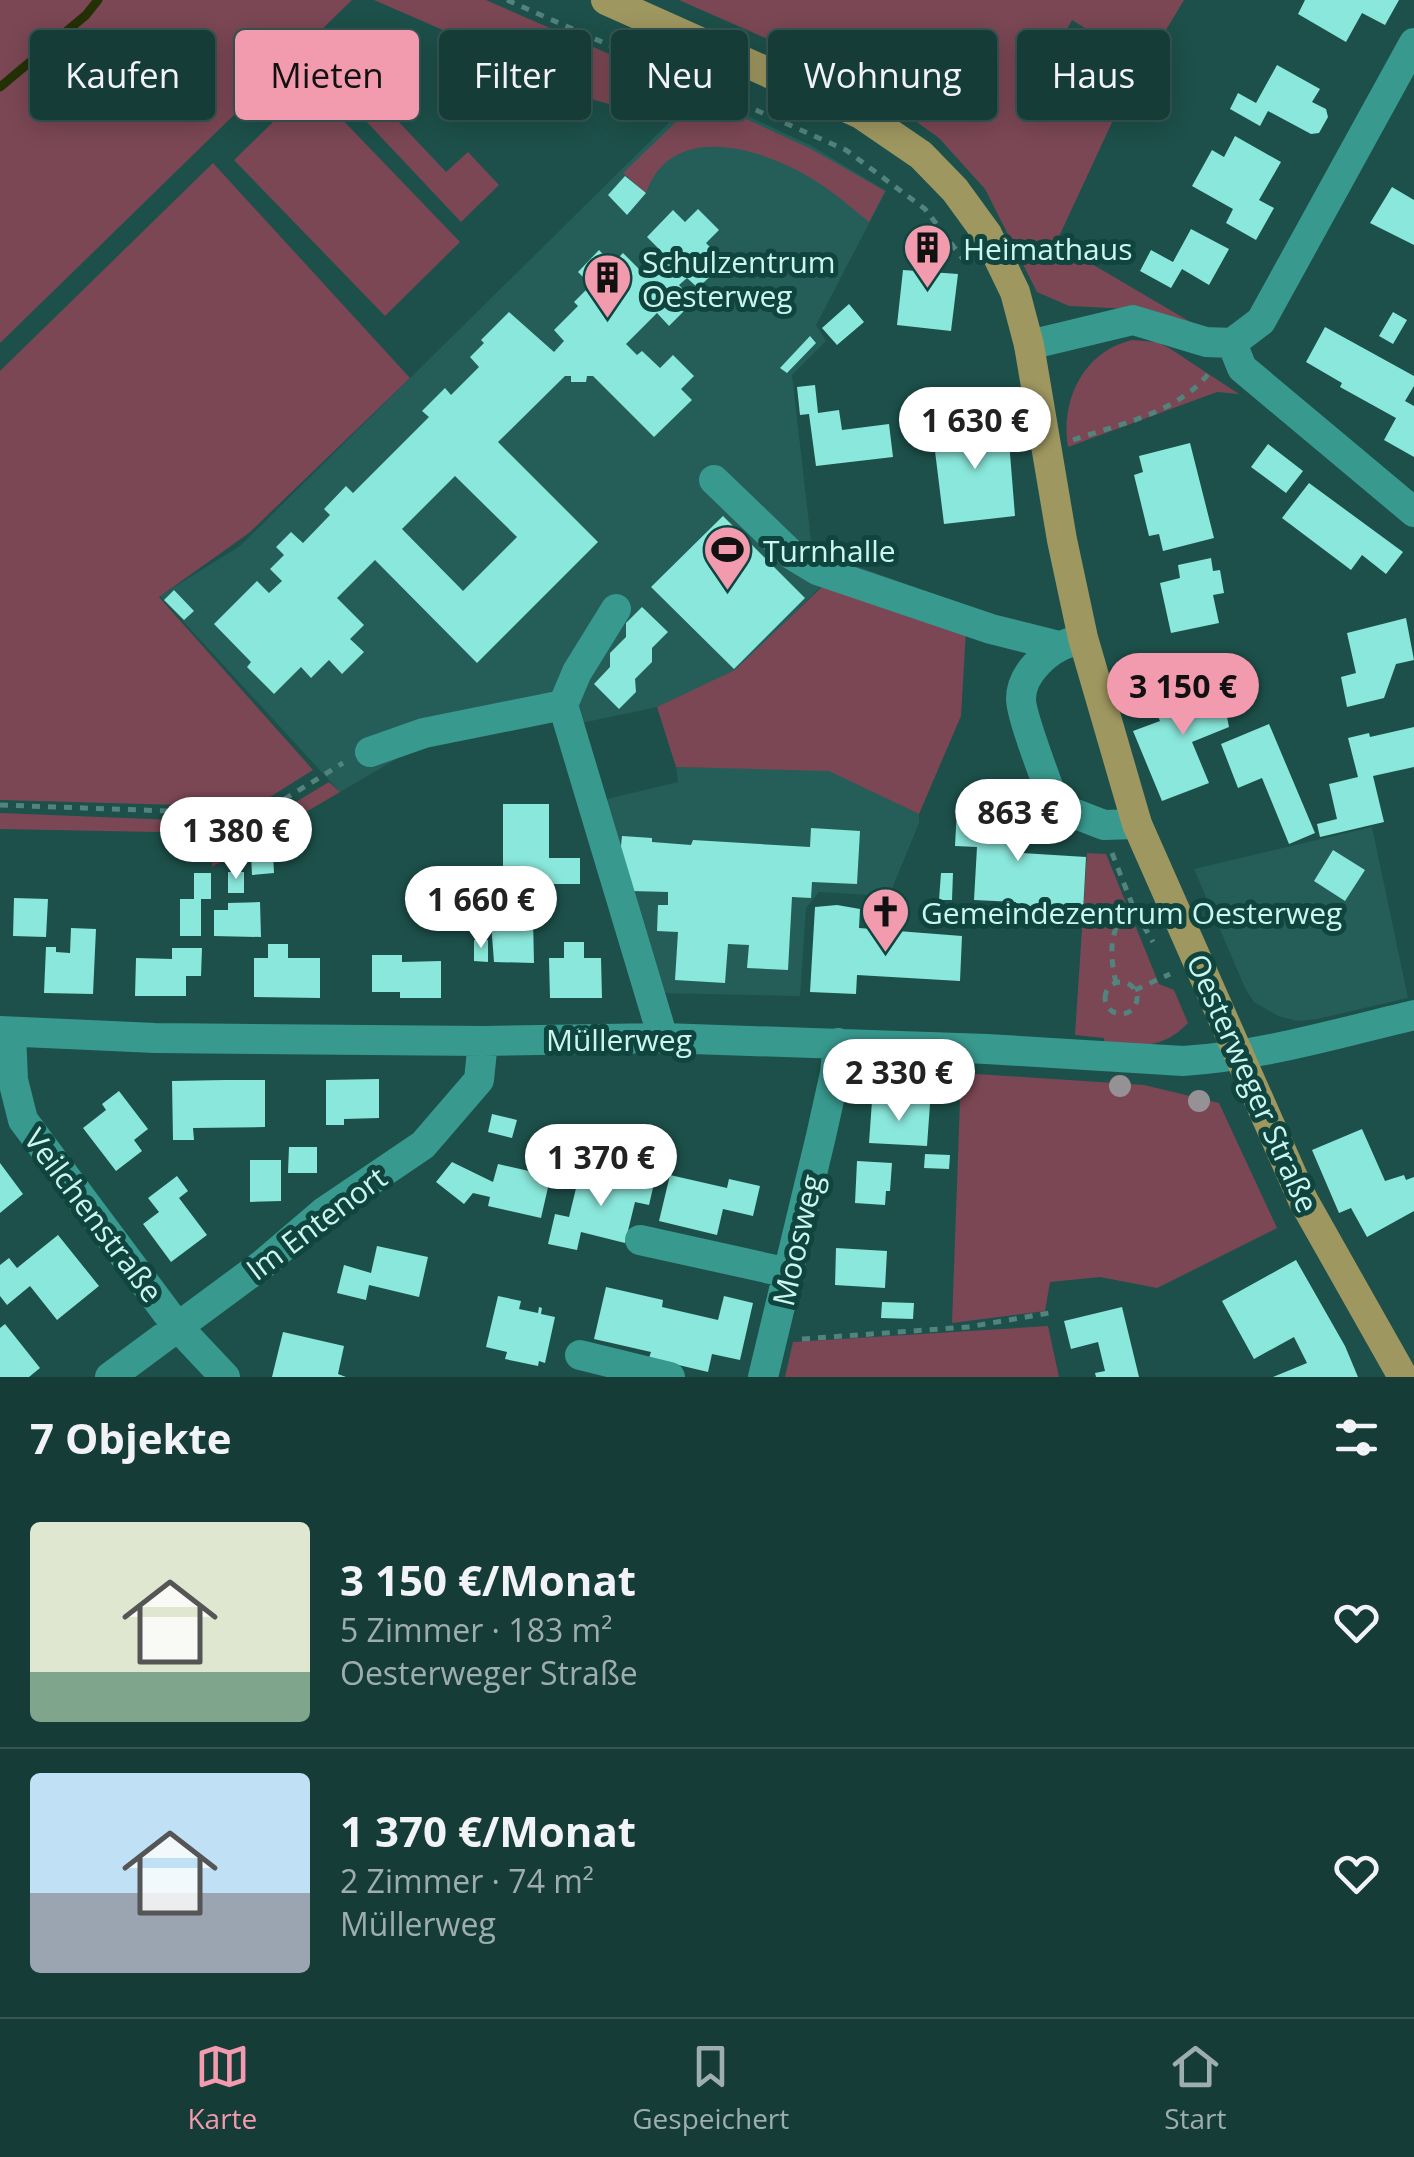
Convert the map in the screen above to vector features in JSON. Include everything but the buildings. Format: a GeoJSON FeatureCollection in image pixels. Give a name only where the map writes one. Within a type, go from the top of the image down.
{"type":"FeatureCollection","features":[{"type":"Feature","properties":{"kind":"main road","name":"Oesterweger Straße"},"geometry":{"type":"LineString","coordinates":[[606,0],[860,114],[920,155],[955,190],[987,234],[1015,292],[1029,345],[1047,450],[1071,642],[1137,824],[1303,1200],[1403,1377]]}},
{"type":"Feature","properties":{"kind":"street"},"geometry":{"type":"LineString","coordinates":[[1029,345],[1133,320],[1206,342],[1232,342],[1261,321],[1414,43]]}},
{"type":"Feature","properties":{"kind":"street"},"geometry":{"type":"LineString","coordinates":[[1232,342],[1242,368],[1414,512]]}},
{"type":"Feature","properties":{"kind":"street"},"geometry":{"type":"LineString","coordinates":[[714,480],[792,555],[816,570],[991,630],[1071,642]]}},
{"type":"Feature","properties":{"kind":"street"},"geometry":{"type":"LineString","coordinates":[[616,609],[577,672],[563,705],[663,1038]]}},
{"type":"Feature","properties":{"kind":"street"},"geometry":{"type":"LineString","coordinates":[[1071,642],[1029,672],[1021,700],[1055,806],[1104,825],[1137,824]]}},
{"type":"Feature","properties":{"kind":"street"},"geometry":{"type":"LineString","coordinates":[[370,752],[424,733],[563,705]]}},
{"type":"Feature","properties":{"kind":"street","name":"Müllerweg"},"geometry":{"type":"LineString","coordinates":[[5,1032],[155,1038],[663,1038],[1183,1061],[1236,1054],[1414,1015]]}},
{"type":"Feature","properties":{"kind":"street","name":"Veilchenstraße"},"geometry":{"type":"LineString","coordinates":[[5,1032],[23,1120],[176,1326],[225,1377]]}},
{"type":"Feature","properties":{"kind":"street","name":"Im Entenort"},"geometry":{"type":"LineString","coordinates":[[110,1377],[263,1264],[324,1212],[422,1145],[479,1080],[483,1040]]}},
{"type":"Feature","properties":{"kind":"street","name":"Moosweg"},"geometry":{"type":"LineString","coordinates":[[764,1377],[835,1073],[838,1043]]}},
{"type":"Feature","properties":{"kind":"street"},"geometry":{"type":"LineString","coordinates":[[640,1240],[789,1273]]}},
{"type":"Feature","properties":{"kind":"street"},"geometry":{"type":"LineString","coordinates":[[580,1355],[670,1377]]}},
{"type":"Feature","properties":{"kind":"path"},"geometry":{"type":"LineString","coordinates":[[506,0],[846,150],[925,209],[970,269]]}},
{"type":"Feature","properties":{"kind":"path"},"geometry":{"type":"LineString","coordinates":[[1047,450],[1178,401],[1199,386],[1232,342]]}},
{"type":"Feature","properties":{"kind":"path"},"geometry":{"type":"LineString","coordinates":[[0,806],[253,814],[267,810],[334,768],[370,752]]}},
{"type":"Feature","properties":{"kind":"path"},"geometry":{"type":"LineString","coordinates":[[1104,825],[1116,867],[1161,958]]}},
{"type":"Feature","properties":{"kind":"path"},"geometry":{"type":"LineString","coordinates":[[1116,983],[1113,936],[1126,912],[1134,909]]}},
{"type":"Feature","properties":{"kind":"path"},"geometry":{"type":"LineString","coordinates":[[1135,990],[1170,974]]}},
{"type":"Feature","properties":{"kind":"path"},"geometry":{"type":"LineString","coordinates":[[1116,983],[1127,983],[1135,990],[1138,1000],[1133,1010],[1118,1014],[1109,1009],[1105,999],[1108,989],[1116,983]]}},
{"type":"Feature","properties":{"kind":"path"},"geometry":{"type":"LineString","coordinates":[[775,1334],[796,1339],[968,1327],[1049,1313]]}},
{"type":"Feature","properties":{"kind":"shaded area"},"geometry":{"type":"Polygon","coordinates":[[[0,0],[352,0],[321,30],[235,30],[235,114],[0,343],[0,0]]]}},
{"type":"Feature","properties":{"kind":"shaded area"},"geometry":{"type":"Polygon","coordinates":[[[374,0],[486,0],[555,30],[443,30],[374,0]]]}},
{"type":"Feature","properties":{"kind":"shaded area"},"geometry":{"type":"Polygon","coordinates":[[[679,0],[1184,0],[1166,30],[1088,30],[1072,20],[1067,30],[1017,30],[1017,120],[1113,120],[1056,243],[1194,324],[1131,309],[1069,306],[1037,292],[985,189],[939,138],[914,120],[997,120],[997,30],[768,30],[768,39],[679,0]]]}},
{"type":"Feature","properties":{"kind":"shaded area"},"geometry":{"type":"Polygon","coordinates":[[[591,46],[611,55],[611,104],[591,99],[591,46]]]}},
{"type":"Feature","properties":{"kind":"shaded area"},"geometry":{"type":"Polygon","coordinates":[[[748,116],[812,146],[886,191],[816,325],[826,341],[792,375],[812,550],[973,608],[826,581],[738,670],[657,707],[577,724],[546,721],[422,744],[340,792],[160,596],[240,546],[672,120],[748,120],[748,116]]]}},
{"type":"Feature","properties":{"kind":"shaded area"},"geometry":{"type":"Polygon","coordinates":[[[275,120],[343,120],[460,242],[385,316],[234,160],[275,120]]]}},
{"type":"Feature","properties":{"kind":"shaded area"},"geometry":{"type":"Polygon","coordinates":[[[365,120],[397,120],[446,172],[468,152],[499,185],[461,222],[365,120]]]}},
{"type":"Feature","properties":{"kind":"shaded area"},"geometry":{"type":"Polygon","coordinates":[[[678,120],[748,120],[809,148],[885,191],[869,222],[806,175],[755,153],[729,148],[703,147],[679,154],[660,169],[646,193],[623,173],[678,120]]]}},
{"type":"Feature","properties":{"kind":"shaded area"},"geometry":{"type":"Polygon","coordinates":[[[213,163],[410,378],[249,533],[159,597],[313,770],[254,807],[0,800],[0,371],[213,163]]]}},
{"type":"Feature","properties":{"kind":"shaded area"},"geometry":{"type":"Polygon","coordinates":[[[1132,340],[1157,342],[1169,348],[1239,394],[1217,392],[1068,447],[1068,412],[1079,380],[1101,355],[1132,340]]]}},
{"type":"Feature","properties":{"kind":"shaded area"},"geometry":{"type":"Polygon","coordinates":[[[826,583],[966,630],[961,716],[919,814],[829,771],[676,767],[657,707],[735,670],[826,583]]]}},
{"type":"Feature","properties":{"kind":"shaded area"},"geometry":{"type":"Polygon","coordinates":[[[676,767],[829,770],[919,814],[919,823],[889,896],[819,892],[806,908],[800,996],[660,993],[599,801],[678,782],[676,767]]]}},
{"type":"Feature","properties":{"kind":"shaded area"},"geometry":{"type":"Polygon","coordinates":[[[329,782],[340,792],[212,867],[211,833],[0,829],[0,813],[252,823],[266,820],[329,782]]]}},
{"type":"Feature","properties":{"kind":"shaded area"},"geometry":{"type":"Polygon","coordinates":[[[1372,827],[1408,998],[1317,1019],[1298,1021],[1278,1016],[1254,1002],[1246,990],[1194,869],[1372,827]]]}},
{"type":"Feature","properties":{"kind":"shaded area"},"geometry":{"type":"Polygon","coordinates":[[[1087,853],[1106,854],[1159,984],[1174,990],[1188,1023],[1160,1042],[1105,1045],[1104,1038],[1075,1035],[1087,853]]]}},
{"type":"Feature","properties":{"kind":"shaded area"},"geometry":{"type":"Polygon","coordinates":[[[961,1073],[1144,1085],[1219,1103],[1277,1228],[1157,1288],[1100,1277],[1050,1282],[1045,1311],[952,1323],[961,1073]]]}},
{"type":"Feature","properties":{"kind":"shaded area"},"geometry":{"type":"Polygon","coordinates":[[[1048,1326],[1059,1377],[785,1377],[793,1342],[1048,1326]]]}},
{"type":"Feature","properties":{"kind":"waterway"},"geometry":{"type":"LineString","coordinates":[[0,87],[86,15],[98,0]]}},
{"type":"Feature","properties":{"kind":"place","name":"Heimathaus"},"geometry":{"type":"Point","coordinates":[928,290]}},
{"type":"Feature","properties":{"kind":"place","name":"Schulzentrum Oesterweg"},"geometry":{"type":"Point","coordinates":[607,320]}},
{"type":"Feature","properties":{"kind":"place","name":"Turnhalle"},"geometry":{"type":"Point","coordinates":[728,592]}},
{"type":"Feature","properties":{"kind":"place","name":"Gemeindezentrum Oesterweg"},"geometry":{"type":"Point","coordinates":[886,954]}}]}
